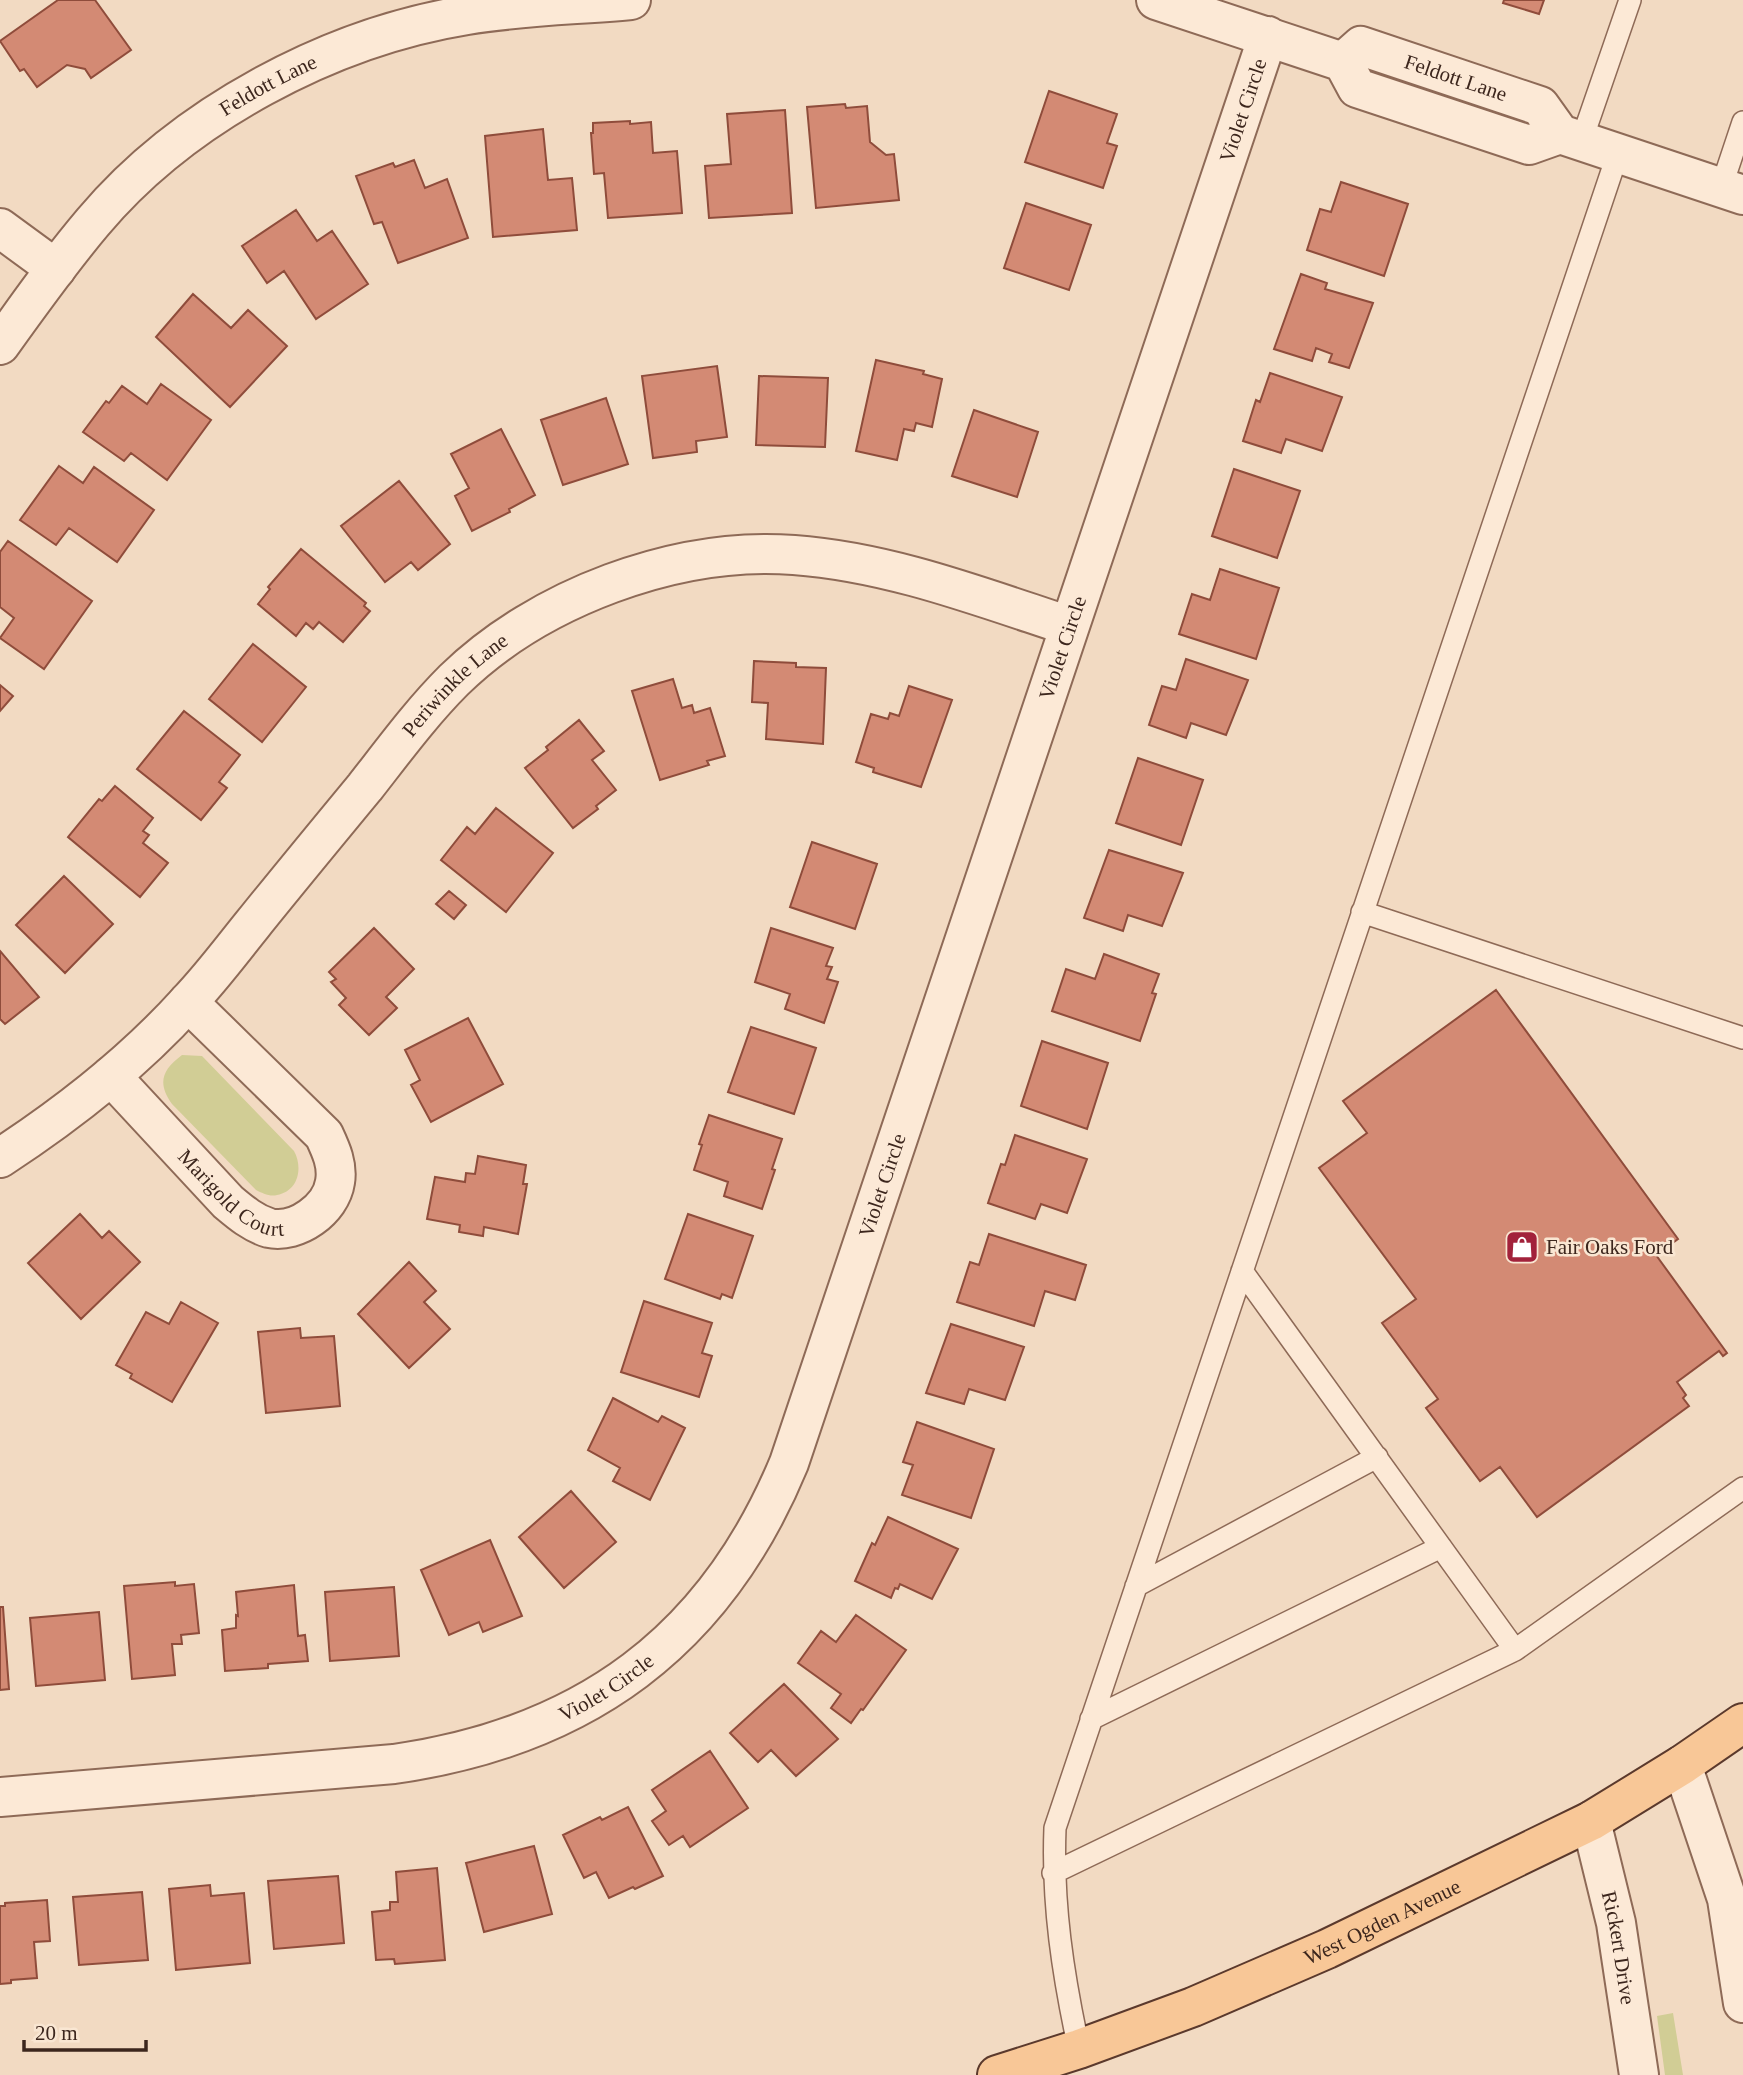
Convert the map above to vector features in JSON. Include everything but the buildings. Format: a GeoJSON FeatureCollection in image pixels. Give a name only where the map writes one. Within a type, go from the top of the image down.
{"type":"FeatureCollection","features":[{"type":"Feature","properties":{"kind":"main road","name":"West Ogden Avenue"},"geometry":{"type":"LineString","coordinates":[[998,2075],[1079,2049],[1193,2007],[1327,1949],[1591,1821],[1682,1765],[1743,1723]]}},
{"type":"Feature","properties":{"kind":"street","name":"Feldott Lane"},"geometry":{"type":"LineString","coordinates":[[0,345],[93,221],[132,180],[166,151],[234,101],[309,63],[391,34],[468,14],[631,0]]}},
{"type":"Feature","properties":{"kind":"street","name":"Feldott Lane"},"geometry":{"type":"LineString","coordinates":[[1156,0],[1343,62],[1361,46],[1539,106],[1570,138]]}},
{"type":"Feature","properties":{"kind":"street","name":"Violet Circle"},"geometry":{"type":"LineString","coordinates":[[0,1797],[394,1764],[461,1753],[541,1726],[590,1701],[641,1665],[677,1635],[701,1611],[739,1562],[767,1513],[789,1463],[1268,36]]}},
{"type":"Feature","properties":{"kind":"street"},"geometry":{"type":"LineString","coordinates":[[1570,138],[1732,191]]}},
{"type":"Feature","properties":{"kind":"street"},"geometry":{"type":"LineString","coordinates":[[0,228],[56,269]]}},
{"type":"Feature","properties":{"kind":"street","name":"Periwinkle Lane"},"geometry":{"type":"LineString","coordinates":[[0,1158],[55,1122],[111,1076],[188,1002],[368,784],[405,734],[449,686],[517,630],[583,594],[642,573],[686,562],[731,556],[793,555],[886,568],[1069,626]]}},
{"type":"Feature","properties":{"kind":"street","name":"Marigold Court"},"geometry":{"type":"LineString","coordinates":[[111,1076],[228,1202],[249,1220],[272,1228],[299,1224],[323,1209],[335,1183],[335,1159],[324,1135],[188,1002]]}},
{"type":"Feature","properties":{"kind":"street"},"geometry":{"type":"LineString","coordinates":[[1682,1765],[1727,1899],[1743,2003]]}},
{"type":"Feature","properties":{"kind":"street","name":"Rickert Drive"},"geometry":{"type":"LineString","coordinates":[[1591,1821],[1616,1923],[1639,2075]]}},
{"type":"Feature","properties":{"kind":"lane"},"geometry":{"type":"LineString","coordinates":[[1570,138],[1630,0]]}},
{"type":"Feature","properties":{"kind":"lane"},"geometry":{"type":"LineString","coordinates":[[1732,191],[1743,122]]}},
{"type":"Feature","properties":{"kind":"lane"},"geometry":{"type":"LineString","coordinates":[[1079,2049],[1058,1938],[1053,1873],[1055,1828],[1618,153]]}},
{"type":"Feature","properties":{"kind":"lane"},"geometry":{"type":"LineString","coordinates":[[1362,912],[1743,1038]]}},
{"type":"Feature","properties":{"kind":"lane"},"geometry":{"type":"LineString","coordinates":[[1242,1270],[1516,1650]]}},
{"type":"Feature","properties":{"kind":"lane"},"geometry":{"type":"LineString","coordinates":[[1136,1586],[1377,1457]]}},
{"type":"Feature","properties":{"kind":"lane"},"geometry":{"type":"LineString","coordinates":[[1053,1873],[1516,1650],[1743,1488]]}},
{"type":"Feature","properties":{"kind":"lane"},"geometry":{"type":"LineString","coordinates":[[1091,1719],[1441,1547]]}},
{"type":"Feature","properties":{"kind":"shaded area"},"geometry":{"type":"Polygon","coordinates":[[[1369,65],[1515,113],[1511,124],[1365,75],[1369,65]]]}},
{"type":"Feature","properties":{"kind":"shaded area"},"geometry":{"type":"Polygon","coordinates":[[[182,1055],[202,1056],[294,1151],[298,1171],[290,1189],[274,1195],[256,1190],[172,1104],[164,1090],[164,1077],[170,1066],[182,1055]]]}},
{"type":"Feature","properties":{"kind":"shaded area"},"geometry":{"type":"Polygon","coordinates":[[[1673,2013],[1683,2075],[1665,2075],[1657,2016],[1673,2013]]]}},
{"type":"Feature","properties":{"kind":"place","name":"Fair Oaks Ford"},"geometry":{"type":"Point","coordinates":[1522,1247]}}]}
